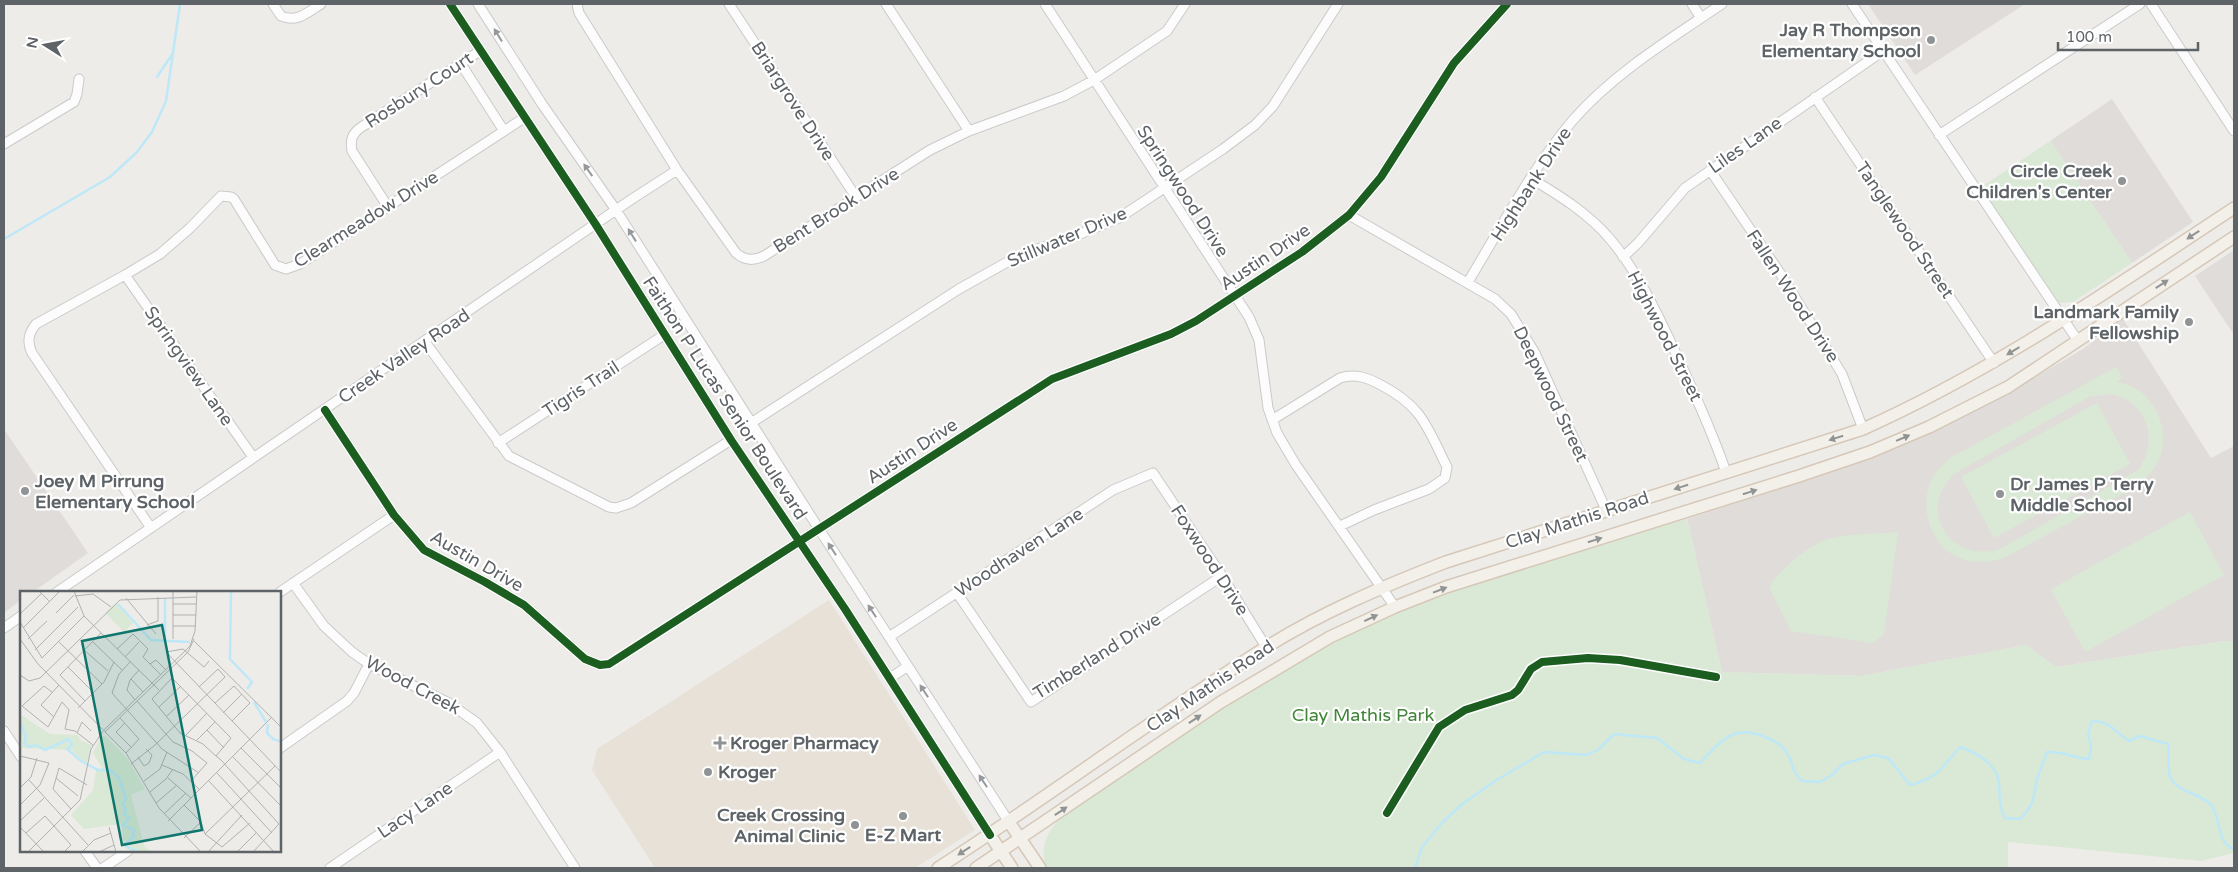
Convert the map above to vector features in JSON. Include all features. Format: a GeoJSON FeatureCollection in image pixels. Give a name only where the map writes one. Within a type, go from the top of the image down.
{"type":"FeatureCollection","features":[{"type":"Feature","properties":{"kind":"main road","name":"Clay Mathis Road"},"geometry":{"type":"LineString","coordinates":[[938,868],[1010,822],[1266,647],[1322,617],[1446,562],[1863,429],[1920,404],[1994,363],[2064,320],[2234,208]]}},
{"type":"Feature","properties":{"kind":"main road","name":"Clay Mathis Road"},"geometry":{"type":"LineString","coordinates":[[976,868],[1221,702],[1330,638],[1395,608],[1502,568],[1726,499],[1870,452],[1969,408],[2008,387],[2234,237]]}},
{"type":"Feature","properties":{"kind":"main road","name":"Faithon P Lucas Senior Boulevard"},"geometry":{"type":"LineString","coordinates":[[1010,822],[1040,868]]}},
{"type":"Feature","properties":{"kind":"main road","name":"Faithon P Lucas Senior Boulevard"},"geometry":{"type":"LineString","coordinates":[[990,835],[1012,868]]}},
{"type":"Feature","properties":{"kind":"street"},"geometry":{"type":"LineString","coordinates":[[273,4],[281,16],[293,19],[302,16],[321,4]]}},
{"type":"Feature","properties":{"kind":"street","name":"Faithon P Lucas Senior Boulevard"},"geometry":{"type":"LineString","coordinates":[[450,4],[596,225],[731,440],[890,678],[990,835]]}},
{"type":"Feature","properties":{"kind":"street","name":"Faithon P Lucas Senior Boulevard"},"geometry":{"type":"LineString","coordinates":[[478,4],[542,104],[616,210],[818,529],[1010,822]]}},
{"type":"Feature","properties":{"kind":"street","name":"Briargrove Drive"},"geometry":{"type":"LineString","coordinates":[[729,4],[856,197]]}},
{"type":"Feature","properties":{"kind":"street"},"geometry":{"type":"LineString","coordinates":[[886,4],[969,131]]}},
{"type":"Feature","properties":{"kind":"street","name":"Springwood Drive"},"geometry":{"type":"LineString","coordinates":[[1044,4],[1249,317],[1259,340],[1272,420],[1296,465],[1395,608]]}},
{"type":"Feature","properties":{"kind":"street","name":"Bent Brook Drive"},"geometry":{"type":"LineString","coordinates":[[576,5],[678,170],[736,253],[742,258],[751,260],[764,256],[930,150],[969,131],[1064,96],[1094,80],[1167,30],[1185,4]]}},
{"type":"Feature","properties":{"kind":"street","name":"Stillwater Drive"},"geometry":{"type":"LineString","coordinates":[[751,423],[959,289],[1026,254],[1119,218],[1255,125],[1273,106],[1338,4]]}},
{"type":"Feature","properties":{"kind":"street","name":"Austin Drive"},"geometry":{"type":"LineString","coordinates":[[325,410],[394,515],[424,550],[524,605],[585,659],[600,665],[615,661],[1052,379],[1171,334],[1196,322],[1302,252],[1349,215],[1382,177],[1454,63],[1507,4]]}},
{"type":"Feature","properties":{"kind":"street"},"geometry":{"type":"LineString","coordinates":[[1692,4],[1701,18]]}},
{"type":"Feature","properties":{"kind":"street","name":"Highbank Drive"},"geometry":{"type":"LineString","coordinates":[[1468,282],[1552,148],[1574,120],[1605,88],[1644,57],[1722,4]]}},
{"type":"Feature","properties":{"kind":"street"},"geometry":{"type":"LineString","coordinates":[[1852,4],[2078,341]]}},
{"type":"Feature","properties":{"kind":"street"},"geometry":{"type":"LineString","coordinates":[[1939,135],[2140,4]]}},
{"type":"Feature","properties":{"kind":"street"},"geometry":{"type":"LineString","coordinates":[[2152,4],[2234,131]]}},
{"type":"Feature","properties":{"kind":"street","name":"Rosbury Court"},"geometry":{"type":"LineString","coordinates":[[388,206],[352,151],[352,136],[360,128],[480,51]]}},
{"type":"Feature","properties":{"kind":"street","name":"Liles Lane"},"geometry":{"type":"LineString","coordinates":[[1623,257],[1685,188],[1884,51]]}},
{"type":"Feature","properties":{"kind":"street"},"geometry":{"type":"LineString","coordinates":[[461,64],[504,130]]}},
{"type":"Feature","properties":{"kind":"street"},"geometry":{"type":"LineString","coordinates":[[4,144],[74,102],[79,79]]}},
{"type":"Feature","properties":{"kind":"street","name":"Tanglewood Street"},"geometry":{"type":"LineString","coordinates":[[1815,97],[1994,363]]}},
{"type":"Feature","properties":{"kind":"street","name":"Clearmeadow Drive"},"geometry":{"type":"LineString","coordinates":[[151,528],[32,353],[28,340],[32,329],[40,320],[125,276],[171,245],[221,196],[231,197],[234,200],[275,265],[286,269],[300,264],[524,118]]}},
{"type":"Feature","properties":{"kind":"street","name":"Creek Valley Road"},"geometry":{"type":"LineString","coordinates":[[58,591],[616,210],[678,170]]}},
{"type":"Feature","properties":{"kind":"street","name":"Fallen Wood Drive"},"geometry":{"type":"LineString","coordinates":[[1710,170],[1782,276],[1842,374],[1863,429]]}},
{"type":"Feature","properties":{"kind":"street","name":"Highwood Street"},"geometry":{"type":"LineString","coordinates":[[1532,179],[1579,209],[1610,238],[1623,257],[1650,298],[1708,422],[1726,472]]}},
{"type":"Feature","properties":{"kind":"street","name":"Deepwood Street"},"geometry":{"type":"LineString","coordinates":[[1349,215],[1495,298],[1511,314],[1535,353],[1606,512]]}},
{"type":"Feature","properties":{"kind":"street","name":"Springview Lane"},"geometry":{"type":"LineString","coordinates":[[125,276],[253,457]]}},
{"type":"Feature","properties":{"kind":"street","name":"Tigris Trail"},"geometry":{"type":"LineString","coordinates":[[498,443],[664,335]]}},
{"type":"Feature","properties":{"kind":"street"},"geometry":{"type":"LineString","coordinates":[[425,342],[504,452],[515,460],[598,503],[616,508],[631,503],[731,440]]}},
{"type":"Feature","properties":{"kind":"street"},"geometry":{"type":"LineString","coordinates":[[1272,420],[1340,378],[1347,376],[1362,377],[1396,392],[1414,407],[1424,420],[1447,467],[1444,478],[1429,489],[1383,506],[1340,526]]}},
{"type":"Feature","properties":{"kind":"street","name":"Foxwood Drive"},"geometry":{"type":"LineString","coordinates":[[1153,473],[1222,576],[1266,647]]}},
{"type":"Feature","properties":{"kind":"street","name":"Woodhaven Lane"},"geometry":{"type":"LineString","coordinates":[[889,637],[1113,490],[1153,473]]}},
{"type":"Feature","properties":{"kind":"street"},"geometry":{"type":"LineString","coordinates":[[281,591],[394,515]]}},
{"type":"Feature","properties":{"kind":"street","name":"Timberland Drive"},"geometry":{"type":"LineString","coordinates":[[957,593],[1032,702],[1222,576]]}},
{"type":"Feature","properties":{"kind":"street","name":"Wood Creek"},"geometry":{"type":"LineString","coordinates":[[293,583],[324,626],[343,645],[369,664],[449,703],[468,715],[484,730],[500,752],[571,867]]}},
{"type":"Feature","properties":{"kind":"street"},"geometry":{"type":"LineString","coordinates":[[4,628],[20,617]]}},
{"type":"Feature","properties":{"kind":"street"},"geometry":{"type":"LineString","coordinates":[[281,747],[346,701],[354,692],[369,664]]}},
{"type":"Feature","properties":{"kind":"street"},"geometry":{"type":"LineString","coordinates":[[890,678],[908,666]]}},
{"type":"Feature","properties":{"kind":"street"},"geometry":{"type":"LineString","coordinates":[[4,731],[20,755]]}},
{"type":"Feature","properties":{"kind":"street","name":"Lacy Lane"},"geometry":{"type":"LineString","coordinates":[[330,868],[500,752]]}},
{"type":"Feature","properties":{"kind":"street"},"geometry":{"type":"LineString","coordinates":[[86,852],[97,868]]}},
{"type":"Feature","properties":{"kind":"street"},"geometry":{"type":"LineString","coordinates":[[102,868],[126,852]]}},
{"type":"Feature","properties":{"kind":"shaded area","name":"Jay R Thompson Elementary School"},"geometry":{"type":"Polygon","coordinates":[[[1868,4],[2025,4],[1915,75],[1868,4]]]}},
{"type":"Feature","properties":{"kind":"shaded area","name":"Circle Creek Children's Center"},"geometry":{"type":"Polygon","coordinates":[[[2112,99],[2193,222],[2132,263],[2050,141],[2112,99]]]}},
{"type":"Feature","properties":{"kind":"shaded area"},"geometry":{"type":"Polygon","coordinates":[[[2234,250],[2234,335],[2195,276],[2234,250]]]}},
{"type":"Feature","properties":{"kind":"shaded area","name":"Dr James P Terry Middle School"},"geometry":{"type":"Polygon","coordinates":[[[2123,319],[2211,458],[2234,446],[2234,642],[2225,641],[2056,667],[2026,645],[1861,676],[1722,672],[1687,519],[1844,468],[1924,436],[1998,399],[2083,349],[2123,319]]]}},
{"type":"Feature","properties":{"kind":"shaded area","name":"Joey M Pirrung Elementary School"},"geometry":{"type":"Polygon","coordinates":[[[4,429],[88,553],[34,591],[20,591],[20,601],[4,613],[4,429]]]}},
{"type":"Feature","properties":{"kind":"shaded area"},"geometry":{"type":"Polygon","coordinates":[[[829,600],[975,830],[915,868],[655,868],[592,770],[597,749],[829,600]]]}},
{"type":"Feature","properties":{"kind":"green space"},"geometry":{"type":"Polygon","coordinates":[[[2050,141],[2132,263],[2073,302],[2059,303],[1981,187],[2050,141]]]}},
{"type":"Feature","properties":{"kind":"green space"},"geometry":{"type":"Polygon","coordinates":[[[2116,367],[2122,378],[2117,382],[2129,385],[2148,399],[2155,409],[2163,433],[2160,457],[2151,472],[2139,485],[2004,558],[1979,562],[1956,556],[1945,548],[1936,538],[1930,525],[1927,512],[1927,498],[1930,484],[1936,472],[1950,458],[2116,367]],[[2107,394],[2089,397],[1954,474],[1943,488],[1938,503],[1939,518],[1944,531],[1953,541],[1966,549],[1982,552],[2000,549],[2138,470],[2145,458],[2149,434],[2146,422],[2140,411],[2132,403],[2120,397],[2107,394]]]}},
{"type":"Feature","properties":{"kind":"green space"},"geometry":{"type":"Polygon","coordinates":[[[2097,403],[2130,464],[1994,538],[1961,477],[2097,403]]]}},
{"type":"Feature","properties":{"kind":"green space"},"geometry":{"type":"Polygon","coordinates":[[[2190,512],[2224,575],[2085,652],[2051,589],[2190,512]]]}},
{"type":"Feature","properties":{"kind":"green space","name":"Clay Mathis Park"},"geometry":{"type":"Polygon","coordinates":[[[1687,519],[1722,672],[1861,676],[2026,645],[2056,667],[2226,641],[2234,642],[2234,853],[2201,861],[2008,842],[2008,868],[1046,868],[1043,853],[1046,840],[1048,834],[1061,817],[1220,709],[1302,658],[1345,635],[1413,603],[1564,553],[1687,519]]]}},
{"type":"Feature","properties":{"kind":"green space"},"geometry":{"type":"Polygon","coordinates":[[[1898,532],[1884,634],[1873,643],[1791,631],[1769,587],[1789,564],[1814,545],[1832,538],[1857,534],[1898,532]]]}},
{"type":"Feature","properties":{"kind":"waterway"},"geometry":{"type":"LineString","coordinates":[[4,239],[110,177],[137,152],[152,132],[166,101],[180,4]]}},
{"type":"Feature","properties":{"kind":"waterway"},"geometry":{"type":"LineString","coordinates":[[157,77],[173,53]]}},
{"type":"Feature","properties":{"kind":"waterway"},"geometry":{"type":"LineString","coordinates":[[1415,868],[1422,847],[1442,823],[1461,805],[1495,781],[1544,752],[1587,755],[1599,749],[1614,734],[1657,738],[1684,759],[1700,763],[1728,737],[1744,732],[1754,733],[1772,740],[1781,746],[1788,755],[1794,771],[1802,781],[1820,782],[1832,775],[1843,764],[1874,755],[1888,758],[1910,785],[1934,775],[1960,747],[1971,751],[1990,765],[1997,775],[2002,812],[2005,818],[2020,819],[2031,805],[2037,779],[2047,752],[2089,759],[2091,746],[2088,734],[2092,721],[2108,725],[2129,741],[2140,736],[2168,744],[2171,779],[2179,787],[2202,798],[2211,805],[2221,836],[2228,846],[2234,849]]}},
{"type":"Feature","properties":{"kind":"cycle path"},"geometry":{"type":"LineString","coordinates":[[450,4],[596,225],[731,440],[845,609],[990,835]]}},
{"type":"Feature","properties":{"kind":"cycle path"},"geometry":{"type":"LineString","coordinates":[[325,410],[394,515],[424,550],[524,605],[585,659],[600,665],[609,664],[1052,379],[1171,334],[1196,321],[1302,252],[1349,215],[1381,177],[1454,63],[1507,4]]}},
{"type":"Feature","properties":{"kind":"cycle path"},"geometry":{"type":"LineString","coordinates":[[1387,813],[1439,727],[1465,710],[1512,695],[1518,690],[1531,669],[1542,662],[1588,658],[1620,660],[1716,677]]}},
{"type":"Feature","properties":{"kind":"place","name":"Jay R Thompson Elementary School"},"geometry":{"type":"Point","coordinates":[1931,40]}},
{"type":"Feature","properties":{"kind":"place","name":"Circle Creek Children's Center"},"geometry":{"type":"Point","coordinates":[2122,181]}},
{"type":"Feature","properties":{"kind":"place","name":"Landmark Family Fellowship"},"geometry":{"type":"Point","coordinates":[2189,322]}},
{"type":"Feature","properties":{"kind":"place","name":"Joey M Pirrung Elementary School"},"geometry":{"type":"Point","coordinates":[25,491]}},
{"type":"Feature","properties":{"kind":"place","name":"Dr James P Terry Middle School"},"geometry":{"type":"Point","coordinates":[2000,494]}},
{"type":"Feature","properties":{"kind":"place","name":"Kroger Pharmacy"},"geometry":{"type":"Point","coordinates":[720,743]}},
{"type":"Feature","properties":{"kind":"place","name":"Kroger"},"geometry":{"type":"Point","coordinates":[708,772]}},
{"type":"Feature","properties":{"kind":"place","name":"E-Z Mart"},"geometry":{"type":"Point","coordinates":[903,816]}},
{"type":"Feature","properties":{"kind":"place","name":"Creek Crossing Animal Clinic"},"geometry":{"type":"Point","coordinates":[855,825]}}]}
